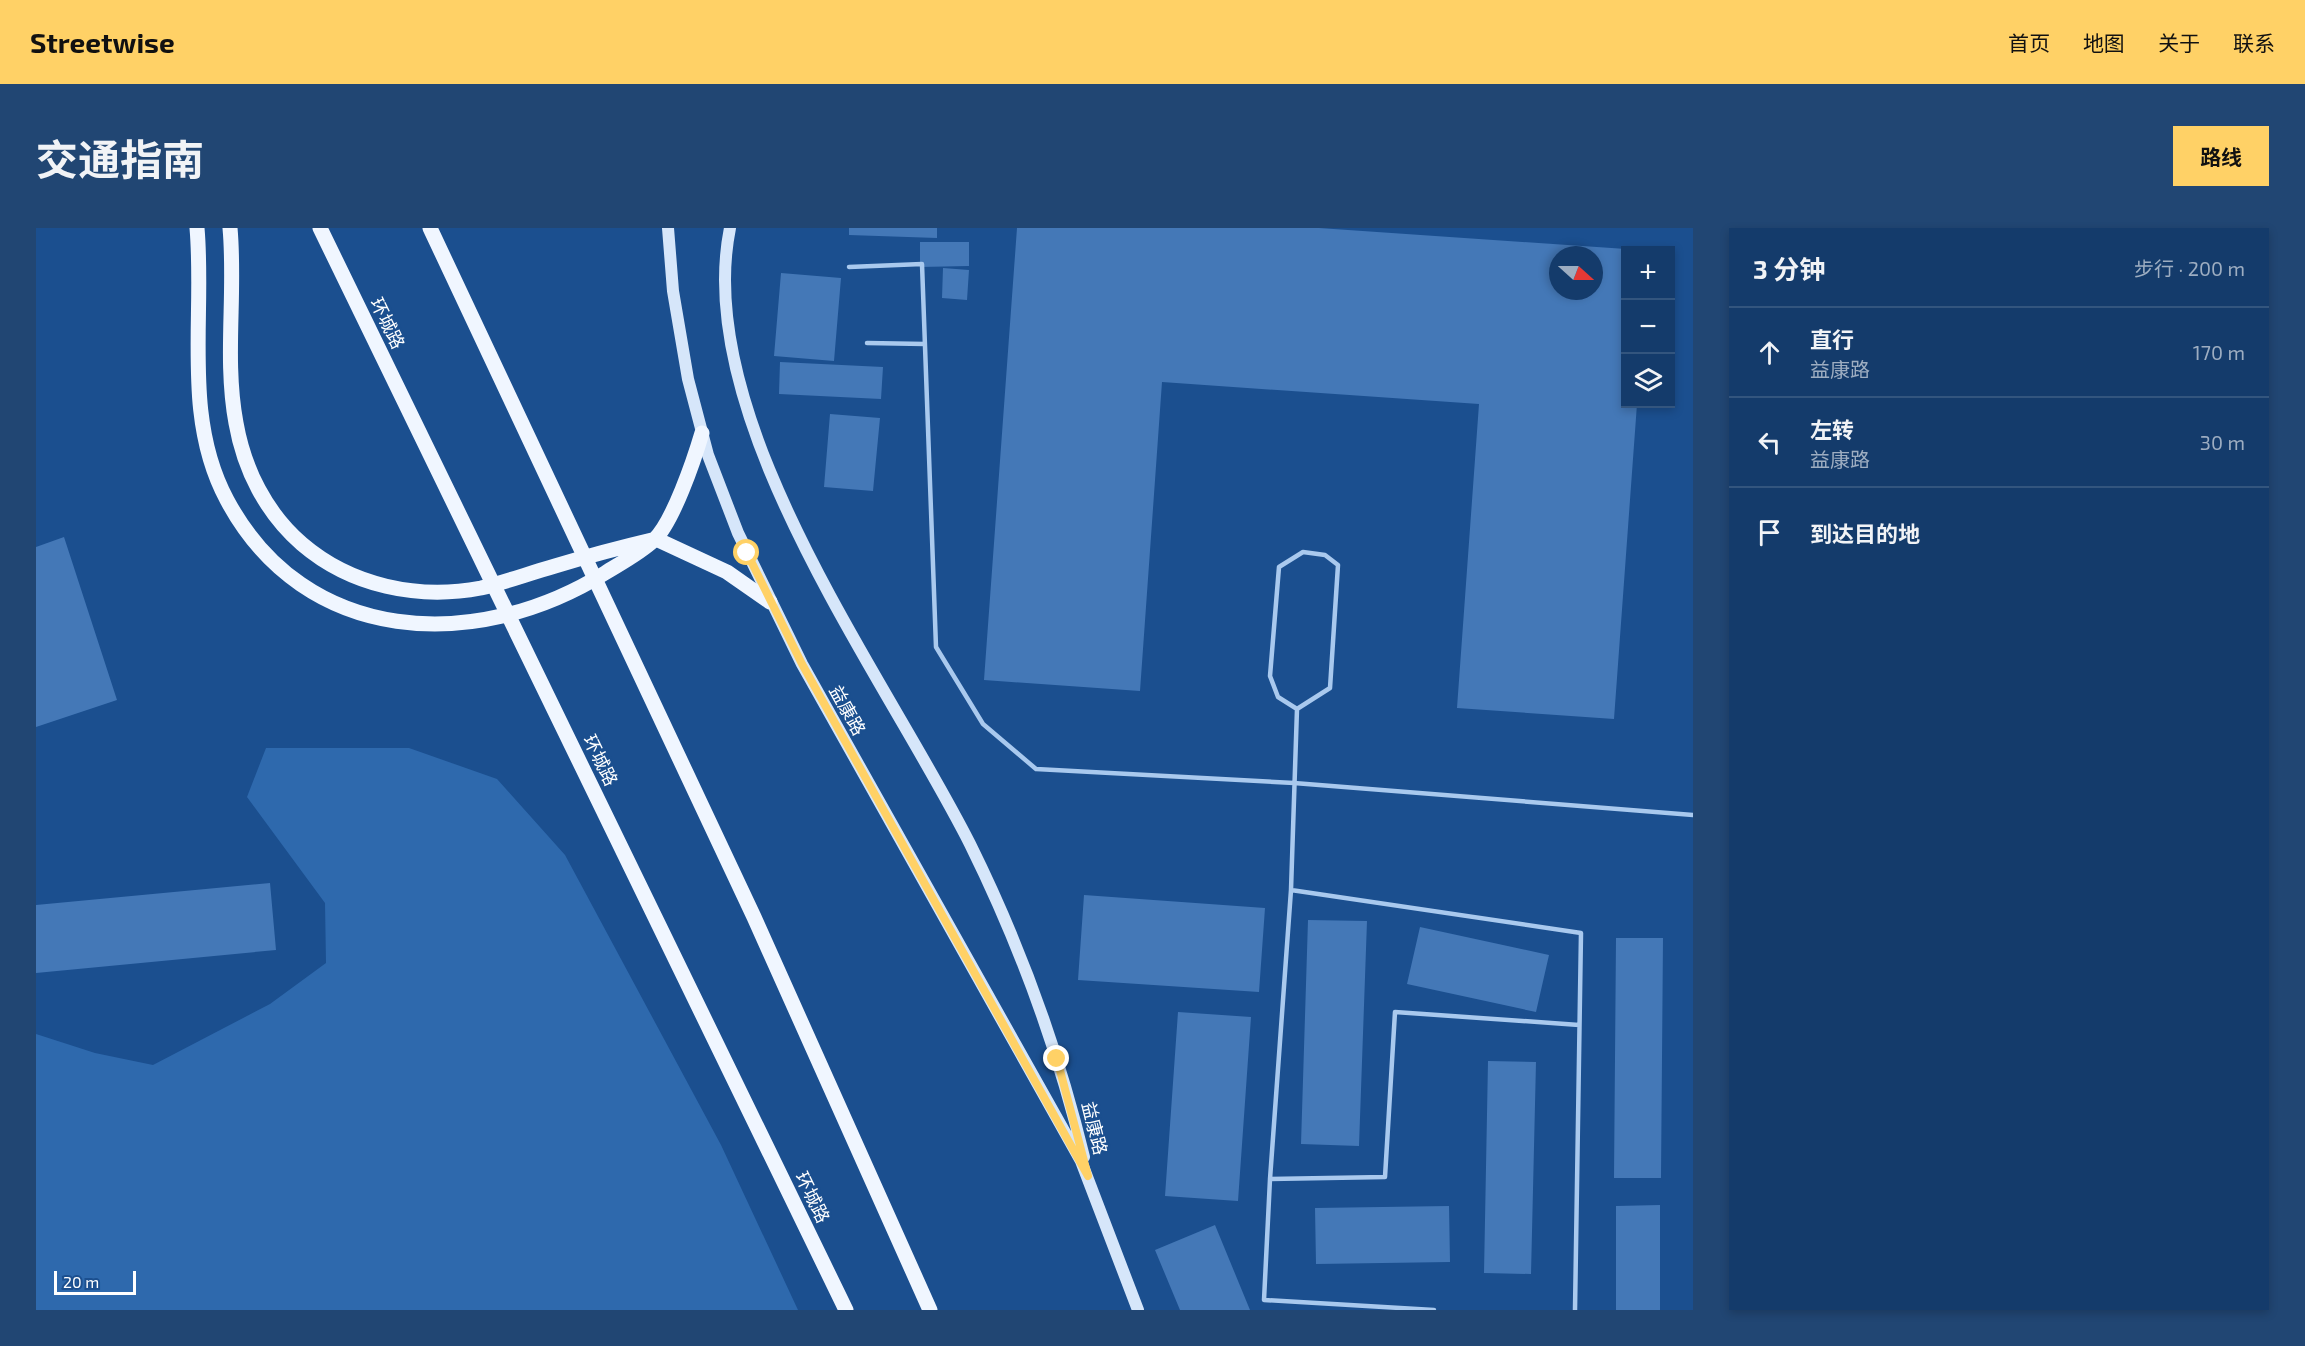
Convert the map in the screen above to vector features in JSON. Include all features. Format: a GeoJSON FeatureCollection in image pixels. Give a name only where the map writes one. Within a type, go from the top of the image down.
{"type":"FeatureCollection","features":[{"type":"Feature","properties":{"kind":"main road"},"geometry":{"type":"LineString","coordinates":[[197,228],[200,282],[198,380],[208,451],[223,492],[240,522],[267,555],[299,584],[335,604],[373,618],[413,624],[459,623],[513,613],[568,593],[622,563],[656,539],[684,483],[702,433]]}},
{"type":"Feature","properties":{"kind":"main road"},"geometry":{"type":"LineString","coordinates":[[230,228],[233,297],[231,379],[240,442],[255,484],[267,504],[281,522],[311,551],[349,574],[371,583],[400,589],[435,592],[488,586],[656,539],[727,572],[770,602]]}},
{"type":"Feature","properties":{"kind":"main road","name":"环城路"},"geometry":{"type":"LineString","coordinates":[[320,228],[846,1310]]}},
{"type":"Feature","properties":{"kind":"main road"},"geometry":{"type":"LineString","coordinates":[[430,228],[754,917],[930,1310]]}},
{"type":"Feature","properties":{"kind":"main road","name":"益康路"},"geometry":{"type":"LineString","coordinates":[[668,228],[680,339],[702,433],[722,494],[770,602],[807,674],[1088,1176]]}},
{"type":"Feature","properties":{"kind":"main road","name":"益康路"},"geometry":{"type":"LineString","coordinates":[[730,228],[724,273],[726,326],[734,367],[760,444],[823,580],[948,802],[992,891],[1060,1067],[1088,1176],[1138,1310]]}},
{"type":"Feature","properties":{"kind":"lane"},"geometry":{"type":"LineString","coordinates":[[849,267],[922,264],[936,647],[983,724],[1036,769],[1294,783],[1693,815]]}},
{"type":"Feature","properties":{"kind":"lane"},"geometry":{"type":"LineString","coordinates":[[867,343],[925,344]]}},
{"type":"Feature","properties":{"kind":"lane"},"geometry":{"type":"LineString","coordinates":[[1303,552],[1325,555],[1338,566],[1330,688],[1297,709],[1278,697],[1270,676],[1279,567],[1303,552]]}},
{"type":"Feature","properties":{"kind":"lane"},"geometry":{"type":"LineString","coordinates":[[1297,709],[1291,890],[1270,1179],[1264,1300],[1434,1310]]}},
{"type":"Feature","properties":{"kind":"lane"},"geometry":{"type":"LineString","coordinates":[[1291,890],[1581,933],[1575,1310]]}},
{"type":"Feature","properties":{"kind":"lane"},"geometry":{"type":"LineString","coordinates":[[1270,1179],[1385,1177],[1395,1012],[1579,1025]]}},
{"type":"Feature","properties":{"kind":"shaded area"},"geometry":{"type":"Polygon","coordinates":[[[266,748],[409,748],[497,779],[565,855],[721,1145],[798,1310],[36,1310],[36,1034],[95,1053],[153,1065],[270,1004],[326,963],[325,903],[247,797],[266,748]]]}},
{"type":"Feature","properties":{"kind":"building"},"geometry":{"type":"Polygon","coordinates":[[[849,228],[937,228],[937,238],[849,235],[849,228]]]}},
{"type":"Feature","properties":{"kind":"building"},"geometry":{"type":"Polygon","coordinates":[[[1017,228],[1319,228],[1582,246],[1549,246],[1549,300],[1603,300],[1603,247],[1621,249],[1621,408],[1637,408],[1614,719],[1457,708],[1479,404],[1162,382],[1140,691],[984,680],[1017,228]]]}},
{"type":"Feature","properties":{"kind":"building"},"geometry":{"type":"Polygon","coordinates":[[[920,242],[969,242],[969,266],[920,267],[920,242]]]}},
{"type":"Feature","properties":{"kind":"building"},"geometry":{"type":"Polygon","coordinates":[[[943,268],[969,270],[967,300],[942,298],[943,268]]]}},
{"type":"Feature","properties":{"kind":"building"},"geometry":{"type":"Polygon","coordinates":[[[781,273],[841,278],[834,361],[774,356],[781,273]]]}},
{"type":"Feature","properties":{"kind":"building"},"geometry":{"type":"Polygon","coordinates":[[[780,362],[883,367],[881,399],[779,394],[780,362]]]}},
{"type":"Feature","properties":{"kind":"building"},"geometry":{"type":"Polygon","coordinates":[[[830,414],[880,418],[873,491],[824,487],[830,414]]]}},
{"type":"Feature","properties":{"kind":"building"},"geometry":{"type":"Polygon","coordinates":[[[64,537],[117,700],[36,727],[36,547],[64,537]]]}},
{"type":"Feature","properties":{"kind":"building"},"geometry":{"type":"Polygon","coordinates":[[[270,883],[276,950],[36,973],[36,905],[270,883]]]}},
{"type":"Feature","properties":{"kind":"building"},"geometry":{"type":"Polygon","coordinates":[[[1084,895],[1265,908],[1259,992],[1078,980],[1084,895]]]}},
{"type":"Feature","properties":{"kind":"building"},"geometry":{"type":"Polygon","coordinates":[[[1308,920],[1367,921],[1359,1146],[1301,1144],[1308,920]]]}},
{"type":"Feature","properties":{"kind":"building"},"geometry":{"type":"Polygon","coordinates":[[[1420,927],[1549,955],[1536,1012],[1407,984],[1420,927]]]}},
{"type":"Feature","properties":{"kind":"building"},"geometry":{"type":"Polygon","coordinates":[[[1616,938],[1663,938],[1661,1178],[1614,1178],[1616,938]]]}},
{"type":"Feature","properties":{"kind":"building"},"geometry":{"type":"Polygon","coordinates":[[[1178,1012],[1251,1017],[1238,1201],[1165,1196],[1178,1012]]]}},
{"type":"Feature","properties":{"kind":"building"},"geometry":{"type":"Polygon","coordinates":[[[1488,1061],[1536,1062],[1531,1274],[1484,1273],[1488,1061]]]}},
{"type":"Feature","properties":{"kind":"building"},"geometry":{"type":"Polygon","coordinates":[[[1660,1205],[1660,1310],[1616,1310],[1616,1206],[1660,1205]]]}},
{"type":"Feature","properties":{"kind":"building"},"geometry":{"type":"Polygon","coordinates":[[[1449,1206],[1450,1262],[1316,1264],[1315,1208],[1449,1206]]]}},
{"type":"Feature","properties":{"kind":"building"},"geometry":{"type":"Polygon","coordinates":[[[1215,1225],[1250,1310],[1180,1310],[1155,1250],[1215,1225]]]}},
{"type":"Feature","properties":{"kind":"route"},"geometry":{"type":"LineString","coordinates":[[747,553],[778,619],[832,719],[1088,1176],[1072,1107],[1057,1059]]}}]}
